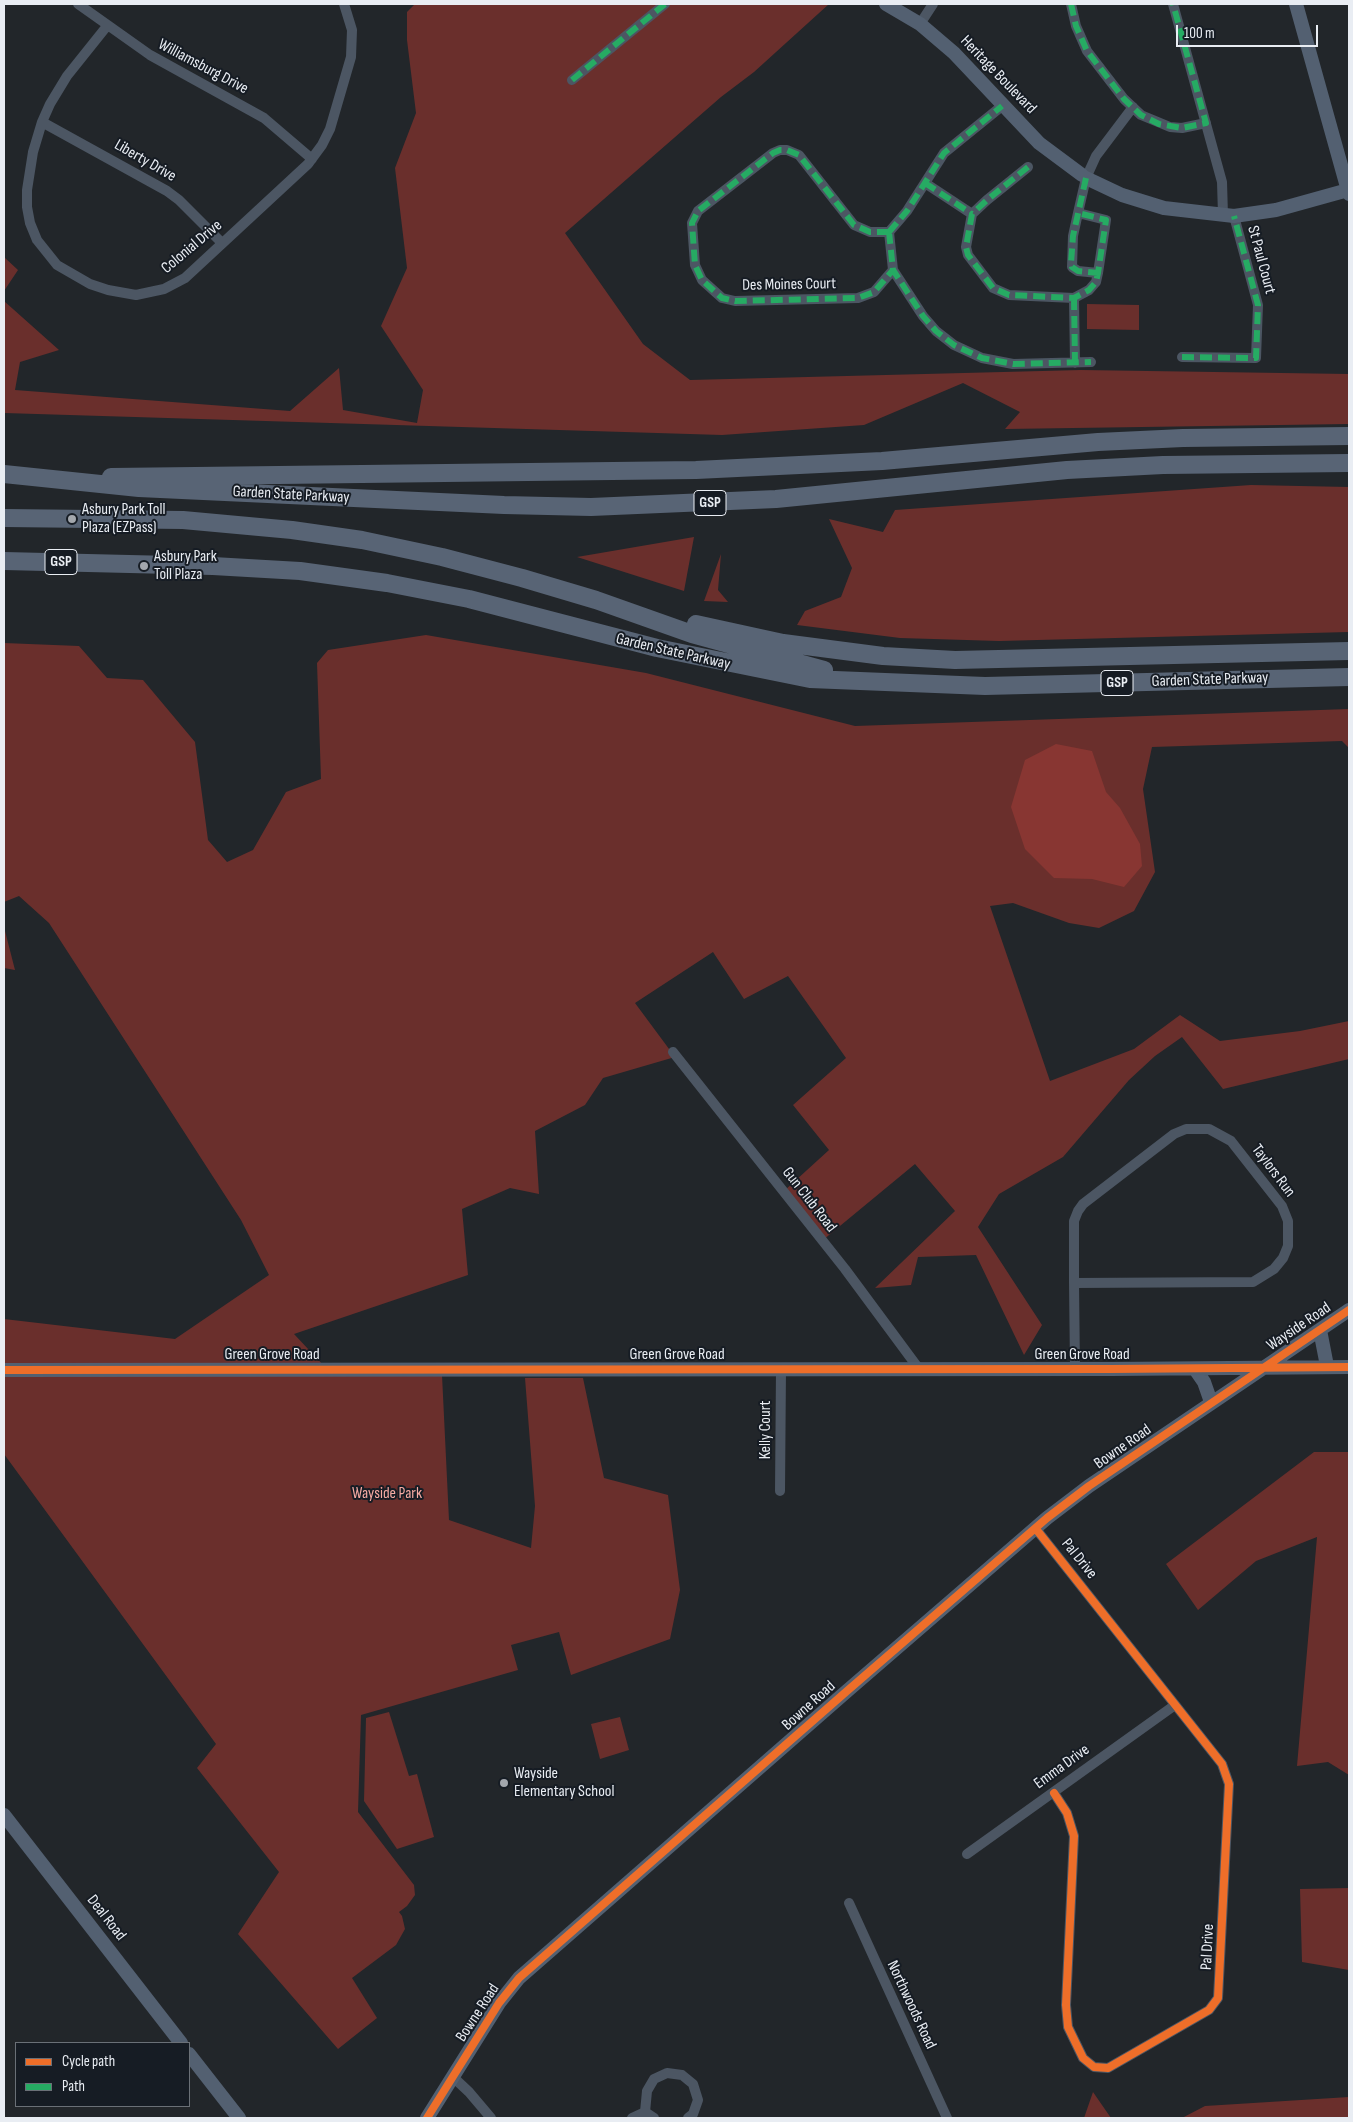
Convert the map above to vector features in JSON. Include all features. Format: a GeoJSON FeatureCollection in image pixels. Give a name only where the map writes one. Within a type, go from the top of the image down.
{"type":"FeatureCollection","features":[{"type":"Feature","properties":{"kind":"highway","name":"Garden State Parkway"},"geometry":{"type":"LineString","coordinates":[[71,480],[138,475],[696,470],[882,461],[1098,442],[1183,438],[1349,436]]}},
{"type":"Feature","properties":{"kind":"highway","name":"Garden State Parkway"},"geometry":{"type":"LineString","coordinates":[[4,474],[139,488],[504,505],[630,506],[776,499],[1067,470],[1191,464],[1349,462]]}},
{"type":"Feature","properties":{"kind":"highway"},"geometry":{"type":"LineString","coordinates":[[4,518],[183,520],[327,534],[442,557],[596,600],[692,634],[784,661],[884,680]]}},
{"type":"Feature","properties":{"kind":"highway","name":"Garden State Parkway"},"geometry":{"type":"LineString","coordinates":[[4,561],[214,566],[300,571],[450,594],[603,636],[743,667],[810,679],[884,680],[951,686],[1012,686],[1349,677]]}},
{"type":"Feature","properties":{"kind":"highway","name":"Garden State Parkway"},"geometry":{"type":"LineString","coordinates":[[596,600],[783,643],[883,656],[994,660],[1349,651]]}},
{"type":"Feature","properties":{"kind":"street","name":"Williamsburg Drive"},"geometry":{"type":"LineString","coordinates":[[78,4],[107,26],[182,74],[258,113],[312,159]]}},
{"type":"Feature","properties":{"kind":"street","name":"Colonial Drive"},"geometry":{"type":"LineString","coordinates":[[107,26],[67,76],[50,104],[42,122],[31,165],[27,207],[37,240],[50,259],[69,274],[108,290],[127,294],[151,293],[185,278],[312,159],[330,129],[351,57],[352,30],[344,4]]}},
{"type":"Feature","properties":{"kind":"street"},"geometry":{"type":"LineString","coordinates":[[572,80],[665,4]]}},
{"type":"Feature","properties":{"kind":"street","name":"Heritage Boulevard"},"geometry":{"type":"LineString","coordinates":[[886,4],[920,24],[954,53],[1039,143],[1084,177],[1143,203],[1185,212],[1228,216],[1276,210],[1349,192]]}},
{"type":"Feature","properties":{"kind":"street"},"geometry":{"type":"LineString","coordinates":[[920,24],[933,4]]}},
{"type":"Feature","properties":{"kind":"street"},"geometry":{"type":"LineString","coordinates":[[1071,4],[1076,26],[1087,51],[1110,84],[1142,115],[1170,127],[1182,128],[1206,122]]}},
{"type":"Feature","properties":{"kind":"street"},"geometry":{"type":"LineString","coordinates":[[1173,4],[1222,182],[1228,216]]}},
{"type":"Feature","properties":{"kind":"street"},"geometry":{"type":"LineString","coordinates":[[1296,4],[1349,192]]}},
{"type":"Feature","properties":{"kind":"street"},"geometry":{"type":"LineString","coordinates":[[1002,106],[944,153],[897,224],[889,232],[893,270],[923,316],[936,331],[954,345],[971,354],[992,361],[1013,364],[1090,362]]}},
{"type":"Feature","properties":{"kind":"street"},"geometry":{"type":"LineString","coordinates":[[1098,273],[1078,271],[1072,267],[1073,236],[1084,177],[1106,140],[1133,107]]}},
{"type":"Feature","properties":{"kind":"street","name":"Liberty Drive"},"geometry":{"type":"LineString","coordinates":[[42,122],[167,191],[179,200],[222,243]]}},
{"type":"Feature","properties":{"kind":"street","name":"Des Moines Court"},"geometry":{"type":"LineString","coordinates":[[889,232],[870,232],[854,225],[799,155],[787,150],[780,150],[773,153],[698,211],[692,224],[694,264],[702,280],[722,298],[735,301],[858,298],[874,292],[893,270]]}},
{"type":"Feature","properties":{"kind":"street"},"geometry":{"type":"LineString","coordinates":[[1028,168],[979,206],[972,214],[966,247],[968,255],[993,288],[1009,295],[1074,298],[1089,290],[1096,282],[1106,220],[1078,213]]}},
{"type":"Feature","properties":{"kind":"street"},"geometry":{"type":"LineString","coordinates":[[925,183],[972,214]]}},
{"type":"Feature","properties":{"kind":"street","name":"St Paul Court"},"geometry":{"type":"LineString","coordinates":[[1182,357],[1256,358],[1258,305],[1228,216]]}},
{"type":"Feature","properties":{"kind":"street"},"geometry":{"type":"LineString","coordinates":[[1074,298],[1075,363]]}},
{"type":"Feature","properties":{"kind":"street","name":"Gun Club Road"},"geometry":{"type":"LineString","coordinates":[[673,1052],[845,1269],[919,1368]]}},
{"type":"Feature","properties":{"kind":"street","name":"Taylors Run"},"geometry":{"type":"LineString","coordinates":[[1074,1283],[1254,1282],[1274,1269],[1283,1258],[1288,1246],[1288,1221],[1282,1206],[1231,1141],[1209,1129],[1186,1129],[1174,1134],[1083,1204],[1078,1211],[1074,1221],[1074,1283],[1075,1368]]}},
{"type":"Feature","properties":{"kind":"street","name":"Wayside Road"},"geometry":{"type":"LineString","coordinates":[[1264,1367],[1349,1310]]}},
{"type":"Feature","properties":{"kind":"street"},"geometry":{"type":"LineString","coordinates":[[1320,1330],[1327,1366]]}},
{"type":"Feature","properties":{"kind":"street","name":"Bowne Road"},"geometry":{"type":"LineString","coordinates":[[426,2118],[499,2003],[519,1978],[847,1691],[1036,1529],[1089,1486],[1264,1367]]}},
{"type":"Feature","properties":{"kind":"street","name":"Green Grove Road"},"geometry":{"type":"LineString","coordinates":[[4,1370],[1195,1369],[1349,1367]]}},
{"type":"Feature","properties":{"kind":"street","name":"Kelly Court"},"geometry":{"type":"LineString","coordinates":[[780,1492],[781,1369]]}},
{"type":"Feature","properties":{"kind":"street"},"geometry":{"type":"LineString","coordinates":[[1195,1369],[1204,1382],[1211,1402]]}},
{"type":"Feature","properties":{"kind":"street","name":"Pal Drive"},"geometry":{"type":"LineString","coordinates":[[1036,1529],[1222,1764],[1228,1776],[1219,1994],[1209,2010],[1108,2068],[1094,2067],[1083,2058],[1067,2020],[1066,2005],[1074,1836],[1068,1813],[1054,1793]]}},
{"type":"Feature","properties":{"kind":"street","name":"Emma Drive"},"geometry":{"type":"LineString","coordinates":[[967,1854],[1175,1705]]}},
{"type":"Feature","properties":{"kind":"street","name":"Deal Road"},"geometry":{"type":"LineString","coordinates":[[4,1815],[180,2042]]}},
{"type":"Feature","properties":{"kind":"street","name":"Northwoods Road"},"geometry":{"type":"LineString","coordinates":[[849,1903],[947,2118]]}},
{"type":"Feature","properties":{"kind":"street"},"geometry":{"type":"LineString","coordinates":[[190,2055],[239,2118]]}},
{"type":"Feature","properties":{"kind":"street"},"geometry":{"type":"LineString","coordinates":[[645,2112],[644,2098],[650,2085],[659,2076],[676,2073],[689,2079],[697,2092],[696,2106],[688,2118]]}},
{"type":"Feature","properties":{"kind":"street"},"geometry":{"type":"LineString","coordinates":[[453,2077],[470,2092],[491,2118]]}},
{"type":"Feature","properties":{"kind":"street"},"geometry":{"type":"LineString","coordinates":[[632,2118],[645,2112]]}},
{"type":"Feature","properties":{"kind":"street"},"geometry":{"type":"LineString","coordinates":[[645,2112],[654,2118]]}},
{"type":"Feature","properties":{"kind":"green space"},"geometry":{"type":"Polygon","coordinates":[[[415,4],[829,4],[754,72],[721,97],[565,233],[643,344],[690,380],[1081,370],[1349,374],[1349,424],[1005,429],[1020,412],[963,383],[864,425],[722,435],[4,413],[4,301],[59,350],[20,362],[15,390],[290,411],[339,368],[343,410],[417,423],[423,390],[381,326],[407,268],[395,168],[416,113],[407,40],[407,12],[415,4]]]}},
{"type":"Feature","properties":{"kind":"green space"},"geometry":{"type":"Polygon","coordinates":[[[4,257],[18,270],[4,291],[4,257]]]}},
{"type":"Feature","properties":{"kind":"green space"},"geometry":{"type":"Polygon","coordinates":[[[1087,304],[1139,305],[1139,330],[1087,329],[1087,304]]]}},
{"type":"Feature","properties":{"kind":"green space"},"geometry":{"type":"Polygon","coordinates":[[[1251,485],[1349,487],[1349,632],[999,641],[900,638],[797,625],[805,611],[841,597],[852,568],[829,519],[883,532],[895,510],[1251,485]]]}},
{"type":"Feature","properties":{"kind":"green space"},"geometry":{"type":"Polygon","coordinates":[[[694,537],[684,591],[577,557],[694,537]]]}},
{"type":"Feature","properties":{"kind":"green space"},"geometry":{"type":"Polygon","coordinates":[[[721,554],[718,590],[728,602],[704,601],[721,554]]]}},
{"type":"Feature","properties":{"kind":"green space","name":"Wayside Park"},"geometry":{"type":"Polygon","coordinates":[[[426,635],[646,673],[855,726],[1349,709],[1349,748],[1342,741],[1152,747],[1143,789],[1155,872],[1134,911],[1099,928],[1069,923],[1013,903],[990,906],[1050,1081],[1134,1049],[1180,1015],[1220,1041],[1300,1031],[1349,1021],[1349,1059],[1223,1089],[1182,1037],[1155,1056],[1129,1080],[1063,1157],[999,1194],[978,1227],[1042,1325],[1024,1355],[976,1255],[918,1257],[911,1285],[875,1288],[955,1211],[915,1164],[823,1240],[784,1191],[829,1150],[793,1105],[846,1058],[788,976],[744,999],[713,952],[635,1003],[675,1057],[603,1078],[585,1105],[535,1131],[539,1194],[510,1188],[462,1209],[468,1275],[294,1334],[325,1367],[442,1375],[449,1520],[531,1548],[535,1506],[525,1378],[583,1378],[604,1478],[668,1495],[680,1590],[670,1639],[571,1675],[559,1632],[511,1645],[518,1670],[361,1715],[358,1812],[414,1885],[415,1895],[407,1906],[399,1912],[405,1929],[396,1945],[352,1978],[377,2018],[338,2049],[238,1934],[279,1872],[197,1768],[216,1744],[4,1454],[4,1319],[175,1339],[269,1275],[241,1220],[49,923],[19,896],[4,902],[4,643],[79,646],[107,678],[143,680],[195,742],[208,840],[227,862],[253,850],[286,792],[321,779],[317,663],[328,650],[426,635]]]}},
{"type":"Feature","properties":{"kind":"green space"},"geometry":{"type":"Polygon","coordinates":[[[4,927],[15,970],[4,968],[4,927]]]}},
{"type":"Feature","properties":{"kind":"green space"},"geometry":{"type":"Polygon","coordinates":[[[1314,1452],[1349,1452],[1349,1775],[1328,1762],[1297,1766],[1317,1537],[1256,1561],[1198,1610],[1166,1564],[1314,1452]]]}},
{"type":"Feature","properties":{"kind":"green space"},"geometry":{"type":"Polygon","coordinates":[[[389,1712],[409,1776],[417,1774],[434,1837],[397,1849],[364,1801],[366,1718],[389,1712]]]}},
{"type":"Feature","properties":{"kind":"green space"},"geometry":{"type":"Polygon","coordinates":[[[620,1717],[629,1750],[600,1759],[591,1724],[620,1717]]]}},
{"type":"Feature","properties":{"kind":"green space"},"geometry":{"type":"Polygon","coordinates":[[[1349,1888],[1349,1970],[1302,1962],[1300,1889],[1349,1888]]]}},
{"type":"Feature","properties":{"kind":"green space"},"geometry":{"type":"Polygon","coordinates":[[[1093,2092],[1111,2118],[1084,2118],[1093,2092]]]}},
{"type":"Feature","properties":{"kind":"green space"},"geometry":{"type":"Polygon","coordinates":[[[1349,2097],[1349,2118],[1182,2118],[1205,2106],[1349,2097]]]}},
{"type":"Feature","properties":{"kind":"shaded area"},"geometry":{"type":"Polygon","coordinates":[[[1056,744],[1092,751],[1106,792],[1120,808],[1140,844],[1142,866],[1124,887],[1092,879],[1054,878],[1025,849],[1011,807],[1025,760],[1056,744]]]}},
{"type":"Feature","properties":{"kind":"marked path"},"geometry":{"type":"LineString","coordinates":[[572,80],[665,4]]}},
{"type":"Feature","properties":{"kind":"marked path"},"geometry":{"type":"LineString","coordinates":[[1071,4],[1076,26],[1087,51],[1124,99],[1141,115],[1159,124],[1182,128],[1206,123],[1173,4]]}},
{"type":"Feature","properties":{"kind":"marked path"},"geometry":{"type":"LineString","coordinates":[[889,232],[907,211],[944,153],[1002,106]]}},
{"type":"Feature","properties":{"kind":"marked path"},"geometry":{"type":"LineString","coordinates":[[889,232],[870,232],[854,225],[799,155],[787,150],[773,153],[698,211],[692,223],[695,265],[702,280],[722,298],[735,301],[858,298],[874,292],[893,270]]}},
{"type":"Feature","properties":{"kind":"marked path"},"geometry":{"type":"LineString","coordinates":[[1028,167],[972,214],[966,247],[968,255],[993,288],[1009,295],[1074,298],[1089,290],[1096,282],[1106,220],[1078,213]]}},
{"type":"Feature","properties":{"kind":"marked path"},"geometry":{"type":"LineString","coordinates":[[1086,178],[1073,236],[1071,263],[1072,267],[1078,271],[1098,273]]}},
{"type":"Feature","properties":{"kind":"marked path"},"geometry":{"type":"LineString","coordinates":[[925,183],[972,214]]}},
{"type":"Feature","properties":{"kind":"marked path"},"geometry":{"type":"LineString","coordinates":[[1182,357],[1256,358],[1258,305],[1234,216]]}},
{"type":"Feature","properties":{"kind":"marked path"},"geometry":{"type":"LineString","coordinates":[[889,232],[893,270],[923,316],[936,331],[954,345],[982,358],[1013,364],[1091,362]]}},
{"type":"Feature","properties":{"kind":"marked path"},"geometry":{"type":"LineString","coordinates":[[1074,298],[1075,363]]}},
{"type":"Feature","properties":{"kind":"cycle path"},"geometry":{"type":"LineString","coordinates":[[427,2118],[499,2003],[519,1978],[1047,1518],[1089,1486],[1349,1310]]}},
{"type":"Feature","properties":{"kind":"cycle path"},"geometry":{"type":"LineString","coordinates":[[4,1370],[1349,1367]]}},
{"type":"Feature","properties":{"kind":"cycle path"},"geometry":{"type":"LineString","coordinates":[[1036,1529],[1222,1764],[1229,1784],[1218,1998],[1209,2010],[1108,2068],[1094,2067],[1083,2058],[1068,2027],[1066,2005],[1074,1836],[1067,1813],[1054,1793]]}},
{"type":"Feature","properties":{"kind":"place","name":"Asbury Park Toll Plaza (EZPass)"},"geometry":{"type":"Point","coordinates":[72,519]}},
{"type":"Feature","properties":{"kind":"place","name":"Asbury Park Toll Plaza"},"geometry":{"type":"Point","coordinates":[144,566]}},
{"type":"Feature","properties":{"kind":"place","name":"Wayside Elementary School"},"geometry":{"type":"Point","coordinates":[504,1783]}}]}
